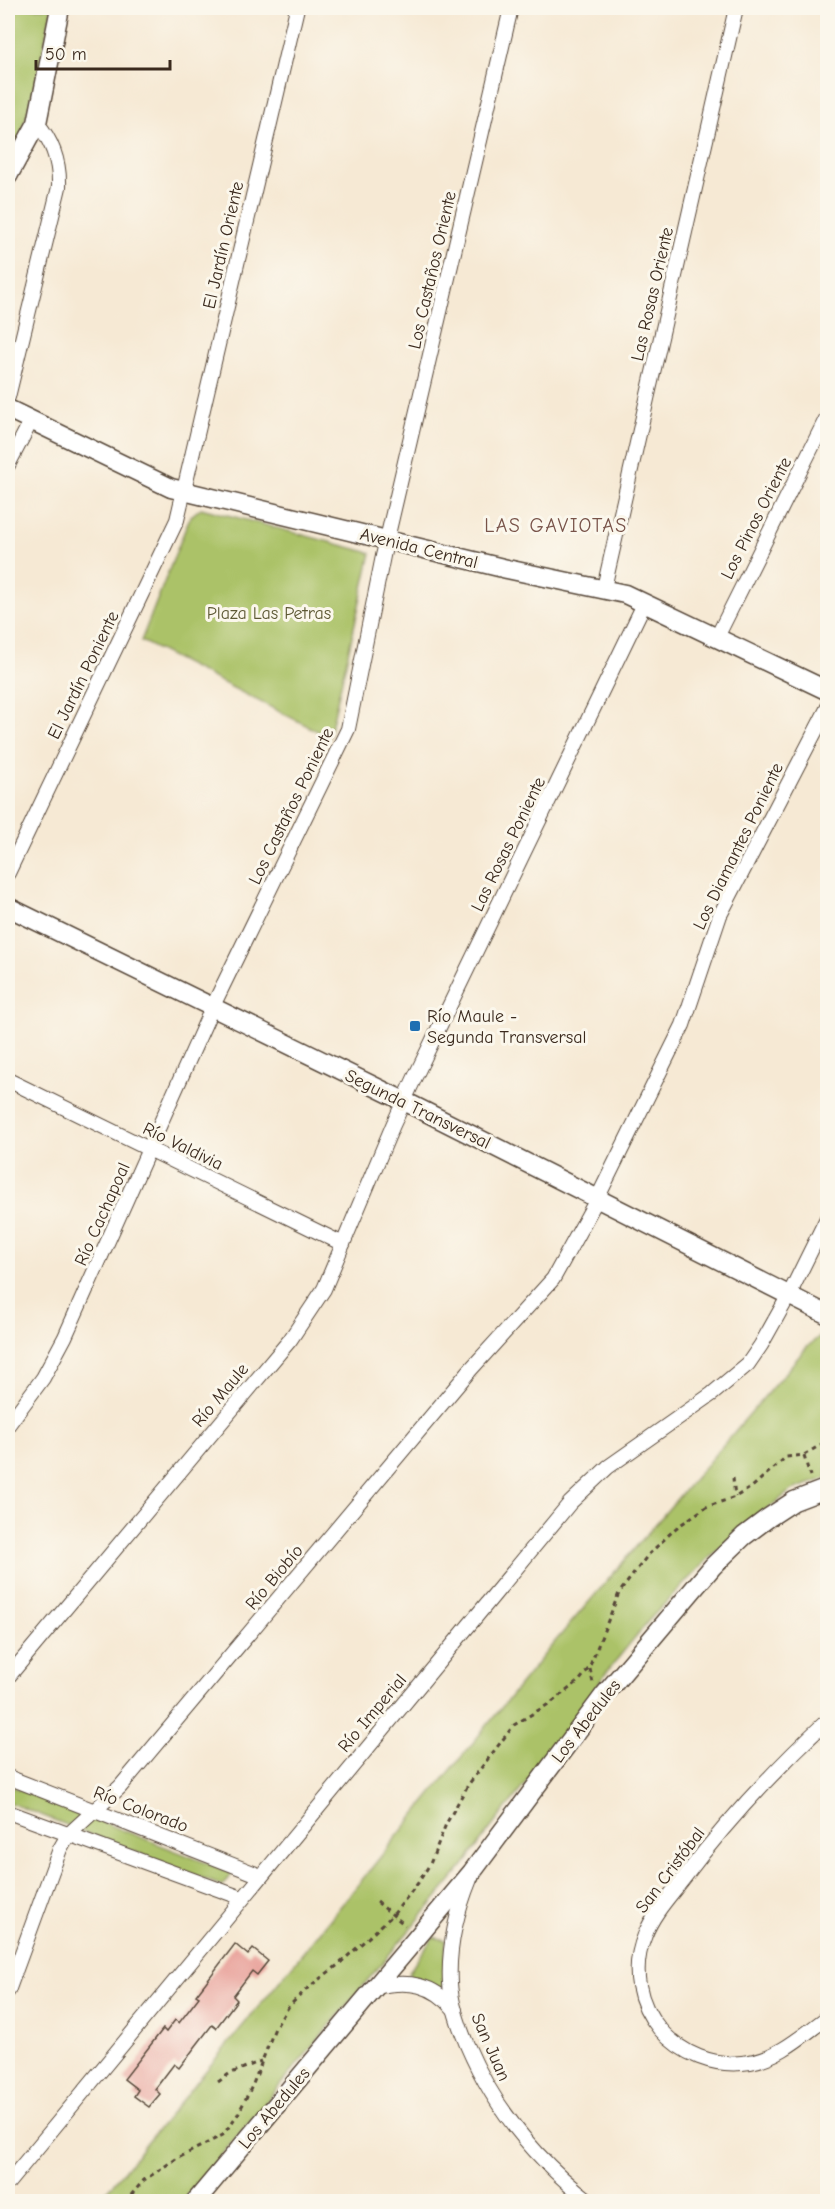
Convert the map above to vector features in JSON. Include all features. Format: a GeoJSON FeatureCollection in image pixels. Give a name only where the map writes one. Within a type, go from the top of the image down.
{"type":"FeatureCollection","features":[{"type":"Feature","properties":{"kind":"street"},"geometry":{"type":"LineString","coordinates":[[8,176],[37,123],[60,8]]}},
{"type":"Feature","properties":{"kind":"street","name":"El Jardín Oriente"},"geometry":{"type":"LineString","coordinates":[[184,491],[297,8]]}},
{"type":"Feature","properties":{"kind":"street","name":"Los Castaños Oriente"},"geometry":{"type":"LineString","coordinates":[[388,540],[511,8]]}},
{"type":"Feature","properties":{"kind":"street","name":"Las Rosas Oriente"},"geometry":{"type":"LineString","coordinates":[[604,588],[735,8]]}},
{"type":"Feature","properties":{"kind":"street"},"geometry":{"type":"LineString","coordinates":[[8,397],[59,187],[59,168],[54,150],[37,123]]}},
{"type":"Feature","properties":{"kind":"street","name":"Avenida Central"},"geometry":{"type":"LineString","coordinates":[[8,409],[171,488],[507,569],[604,588],[645,602],[828,691]]}},
{"type":"Feature","properties":{"kind":"street","name":"Los Pinos Oriente"},"geometry":{"type":"LineString","coordinates":[[717,637],[828,415]]}},
{"type":"Feature","properties":{"kind":"street"},"geometry":{"type":"LineString","coordinates":[[8,465],[31,421]]}},
{"type":"Feature","properties":{"kind":"street","name":"El Jardín Poniente"},"geometry":{"type":"LineString","coordinates":[[8,873],[177,520],[184,491]]}},
{"type":"Feature","properties":{"kind":"street","name":"Los Castaños Poniente"},"geometry":{"type":"LineString","coordinates":[[212,1008],[348,729],[388,540]]}},
{"type":"Feature","properties":{"kind":"street","name":"Las Rosas Poniente"},"geometry":{"type":"LineString","coordinates":[[404,1101],[645,602]]}},
{"type":"Feature","properties":{"kind":"street","name":"Los Diamantes Poniente"},"geometry":{"type":"LineString","coordinates":[[597,1198],[683,1025],[720,915],[828,707]]}},
{"type":"Feature","properties":{"kind":"street","name":"Segunda Transversal"},"geometry":{"type":"LineString","coordinates":[[8,907],[404,1101],[828,1314]]}},
{"type":"Feature","properties":{"kind":"street","name":"Río Cachapoal"},"geometry":{"type":"LineString","coordinates":[[8,1425],[43,1378],[65,1337],[212,1008]]}},
{"type":"Feature","properties":{"kind":"street","name":"Río Valdivia"},"geometry":{"type":"LineString","coordinates":[[8,1080],[343,1244]]}},
{"type":"Feature","properties":{"kind":"street","name":"Río Maule"},"geometry":{"type":"LineString","coordinates":[[8,1677],[290,1340],[324,1289],[404,1101]]}},
{"type":"Feature","properties":{"kind":"street","name":"Río Biobío"},"geometry":{"type":"LineString","coordinates":[[8,1991],[60,1849],[68,1835],[120,1787],[471,1369],[553,1279],[597,1198]]}},
{"type":"Feature","properties":{"kind":"street","name":"Río Imperial"},"geometry":{"type":"LineString","coordinates":[[8,2183],[570,1503],[608,1467],[737,1375],[761,1345],[789,1295],[828,1216]]}},
{"type":"Feature","properties":{"kind":"street","name":"Los Abedules"},"geometry":{"type":"LineString","coordinates":[[195,2202],[472,1872],[605,1694],[713,1566],[744,1536],[768,1518],[794,1501],[821,1490]]}},
{"type":"Feature","properties":{"kind":"street","name":"San Cristóbal"},"geometry":{"type":"LineString","coordinates":[[828,1720],[750,1799],[679,1883],[650,1923],[639,1952],[638,1968],[643,1998],[656,2026],[678,2047],[706,2060],[737,2064],[767,2057],[781,2051],[828,2017]]}},
{"type":"Feature","properties":{"kind":"street","name":"Río Colorado"},"geometry":{"type":"LineString","coordinates":[[8,1777],[261,1876]]}},
{"type":"Feature","properties":{"kind":"street"},"geometry":{"type":"LineString","coordinates":[[8,1812],[242,1898]]}},
{"type":"Feature","properties":{"kind":"street","name":"San Juan"},"geometry":{"type":"LineString","coordinates":[[472,1872],[452,1945],[450,1983],[455,2010],[474,2060],[500,2108],[533,2150],[591,2202]]}},
{"type":"Feature","properties":{"kind":"street"},"geometry":{"type":"LineString","coordinates":[[376,1987],[397,1983],[415,1984],[432,1991],[455,2010]]}},
{"type":"Feature","properties":{"kind":"path"},"geometry":{"type":"LineString","coordinates":[[125,2202],[144,2180],[176,2159],[223,2135],[238,2114],[253,2084],[275,2028],[289,2006],[393,1915],[430,1864],[446,1824],[468,1785],[514,1725],[561,1695],[580,1680],[589,1668],[619,1593],[648,1555],[676,1528],[705,1507],[735,1497],[752,1487],[786,1457],[804,1455],[822,1444],[828,1437]]}},
{"type":"Feature","properties":{"kind":"path"},"geometry":{"type":"LineString","coordinates":[[804,1455],[821,1490]]}},
{"type":"Feature","properties":{"kind":"path"},"geometry":{"type":"LineString","coordinates":[[733,1478],[735,1497]]}},
{"type":"Feature","properties":{"kind":"path"},"geometry":{"type":"LineString","coordinates":[[377,1902],[418,1936]]}},
{"type":"Feature","properties":{"kind":"path"},"geometry":{"type":"LineString","coordinates":[[218,2082],[229,2074],[261,2061]]}},
{"type":"Feature","properties":{"kind":"green space"},"geometry":{"type":"Polygon","coordinates":[[[8,8],[52,8],[38,74],[22,132],[8,158],[8,8]]]}},
{"type":"Feature","properties":{"kind":"green space","name":"Plaza Las Petras"},"geometry":{"type":"Polygon","coordinates":[[[201,508],[371,553],[329,737],[141,641],[190,517],[201,508]]]}},
{"type":"Feature","properties":{"kind":"green space"},"geometry":{"type":"Polygon","coordinates":[[[820,1336],[827,1336],[827,1478],[792,1490],[746,1525],[707,1560],[650,1619],[605,1674],[565,1733],[465,1864],[183,2201],[98,2202],[553,1644],[807,1347],[820,1336]]]}},
{"type":"Feature","properties":{"kind":"green space"},"geometry":{"type":"Polygon","coordinates":[[[8,1785],[232,1873],[222,1886],[8,1802],[8,1785]]]}},
{"type":"Feature","properties":{"kind":"green space"},"geometry":{"type":"Polygon","coordinates":[[[433,1937],[446,1940],[445,1979],[442,1989],[410,1979],[409,1972],[433,1937]]]}},
{"type":"Feature","properties":{"kind":"building"},"geometry":{"type":"Polygon","coordinates":[[[235,1944],[248,1955],[253,1949],[268,1961],[257,1975],[252,1971],[233,1996],[237,2000],[216,2028],[212,2025],[179,2068],[174,2064],[155,2089],[160,2094],[149,2107],[134,2096],[138,2090],[124,2079],[163,2029],[166,2032],[175,2020],[179,2023],[199,1997],[196,1995],[235,1944]]]}},
{"type":"Feature","properties":{"kind":"place","name":"Río Maule - Segunda Transversal"},"geometry":{"type":"Point","coordinates":[415,1026]}},
{"type":"Feature","properties":{"kind":"district","name":"LAS GAVIOTAS"},"geometry":{"type":"Point","coordinates":[556,525]}}]}
